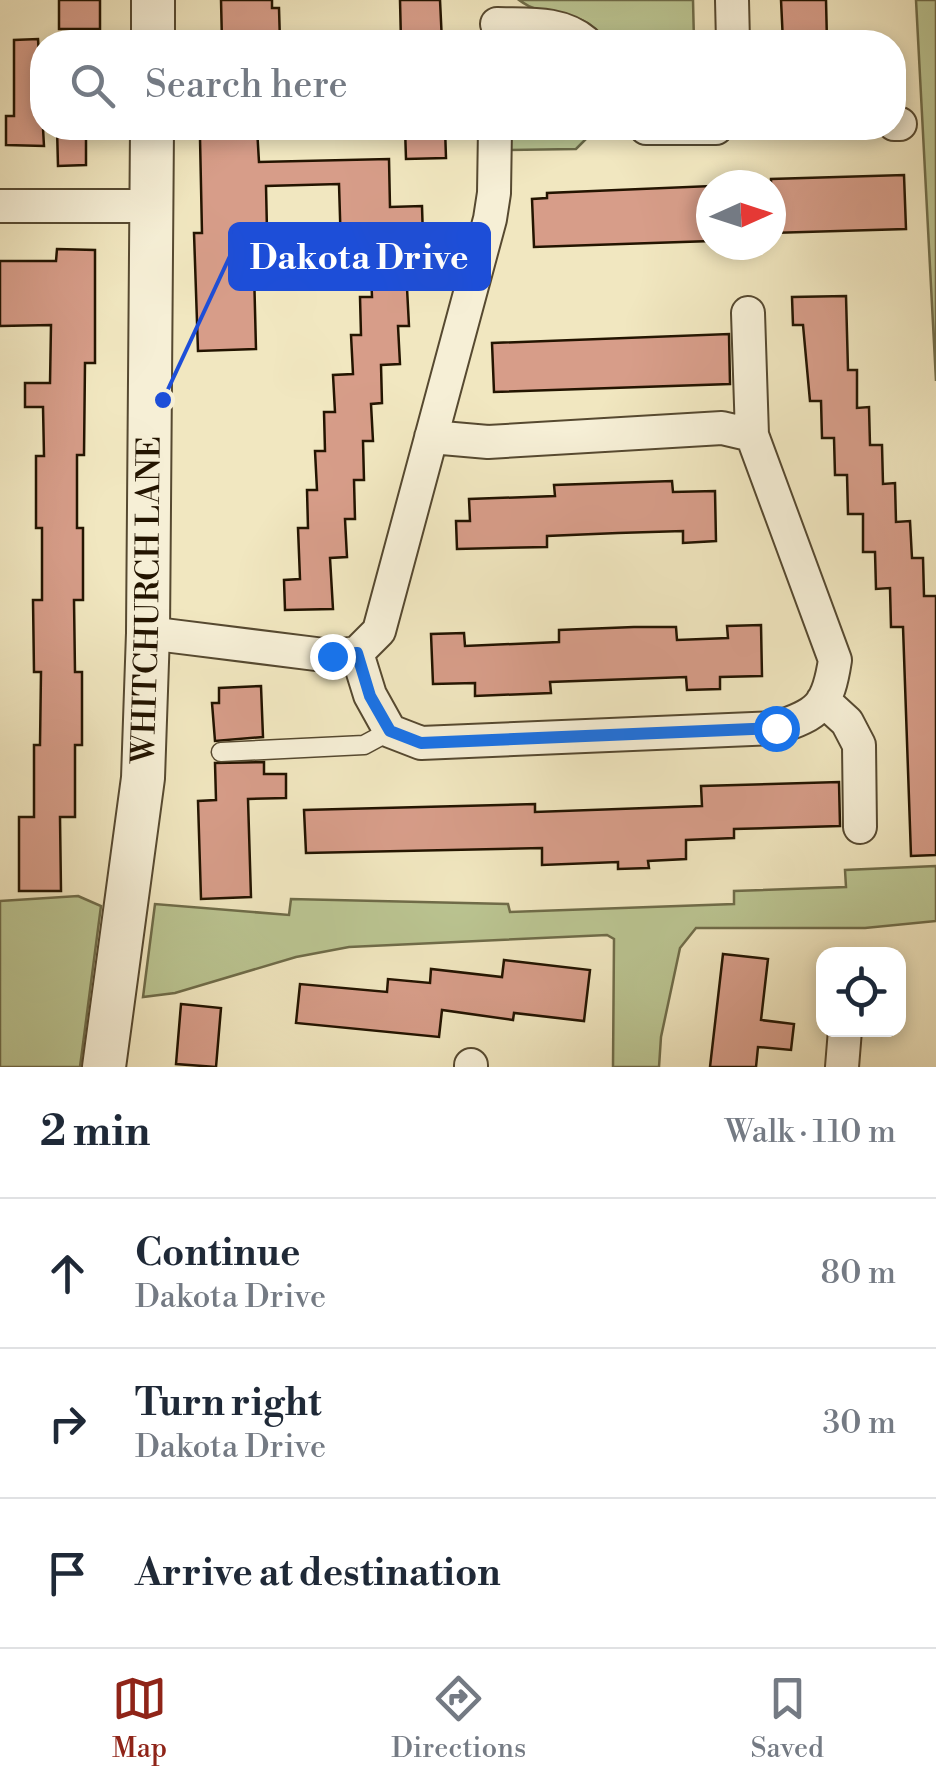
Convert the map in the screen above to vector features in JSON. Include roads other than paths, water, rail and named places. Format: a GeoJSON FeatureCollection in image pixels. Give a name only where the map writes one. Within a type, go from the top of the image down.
{"type":"FeatureCollection","features":[{"type":"Feature","properties":{"kind":"street"},"geometry":{"type":"LineString","coordinates":[[152,30],[153,0]]}},
{"type":"Feature","properties":{"kind":"street"},"geometry":{"type":"LineString","coordinates":[[732,0],[732,30]]}},
{"type":"Feature","properties":{"kind":"street"},"geometry":{"type":"LineString","coordinates":[[497,22],[565,30]]}},
{"type":"Feature","properties":{"kind":"street","name":"WHITCHURCH LANE"},"geometry":{"type":"LineString","coordinates":[[104,1067],[143,778],[152,140]]}},
{"type":"Feature","properties":{"kind":"street"},"geometry":{"type":"LineString","coordinates":[[148,633],[332,656],[357,653],[379,631],[490,220],[495,140]]}},
{"type":"Feature","properties":{"kind":"street"},"geometry":{"type":"LineString","coordinates":[[0,206],[152,206]]}},
{"type":"Feature","properties":{"kind":"street"},"geometry":{"type":"LineString","coordinates":[[357,653],[370,696],[390,731],[421,743],[776,728],[810,716],[830,690],[835,660],[752,435],[748,314]]}},
{"type":"Feature","properties":{"kind":"street"},"geometry":{"type":"LineString","coordinates":[[431,436],[488,442],[722,428],[752,435]]}},
{"type":"Feature","properties":{"kind":"street"},"geometry":{"type":"LineString","coordinates":[[823,700],[847,722],[859,745],[860,827]]}},
{"type":"Feature","properties":{"kind":"street"},"geometry":{"type":"LineString","coordinates":[[842,1067],[845,1037]]}},
{"type":"Feature","properties":{"kind":"lane"},"geometry":{"type":"LineString","coordinates":[[221,752],[364,745],[390,731]]}},
{"type":"Feature","properties":{"kind":"place","name":"Dakota Drive"},"geometry":{"type":"Point","coordinates":[163,400]}}]}
